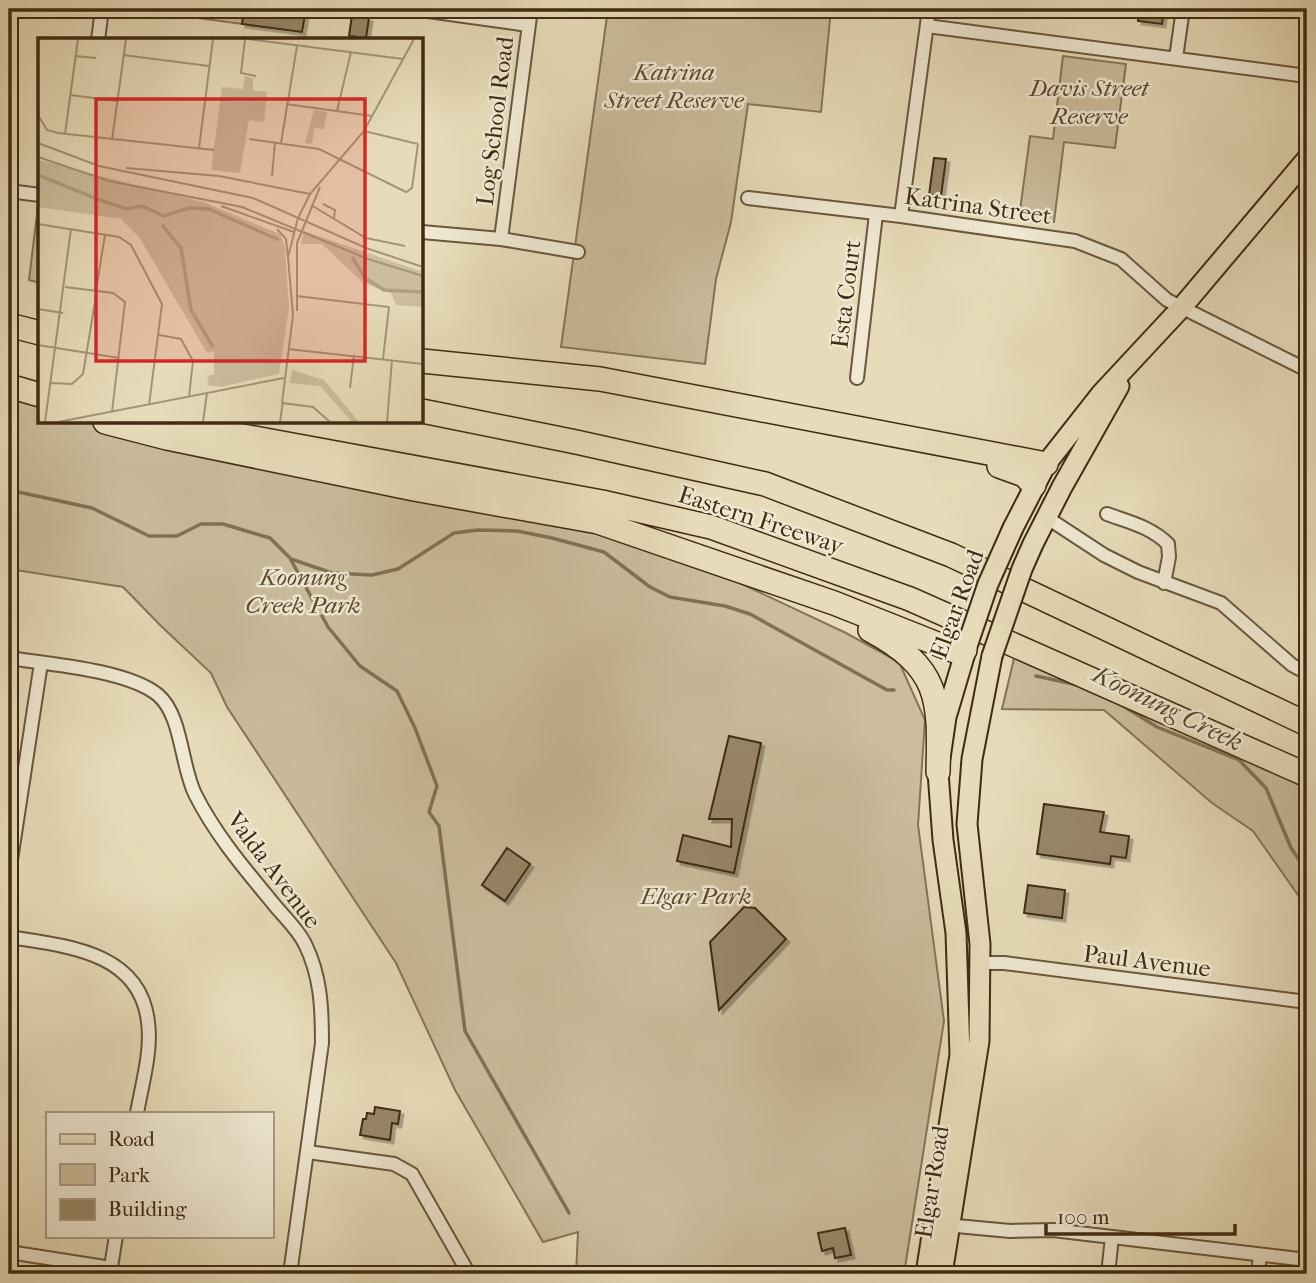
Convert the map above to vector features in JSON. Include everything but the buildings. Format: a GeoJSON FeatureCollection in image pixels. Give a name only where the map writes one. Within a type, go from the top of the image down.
{"type":"FeatureCollection","features":[{"type":"Feature","properties":{"kind":"highway"},"geometry":{"type":"LineString","coordinates":[[12,326],[38,331]]}},
{"type":"Feature","properties":{"kind":"highway"},"geometry":{"type":"LineString","coordinates":[[424,361],[600,379],[1046,464]]}},
{"type":"Feature","properties":{"kind":"highway"},"geometry":{"type":"LineString","coordinates":[[9,386],[38,394]]}},
{"type":"Feature","properties":{"kind":"highway"},"geometry":{"type":"LineString","coordinates":[[9,397],[38,404]]}},
{"type":"Feature","properties":{"kind":"highway","name":"Eastern Freeway"},"geometry":{"type":"LineString","coordinates":[[424,411],[765,484],[961,560],[1307,724]]}},
{"type":"Feature","properties":{"kind":"highway"},"geometry":{"type":"LineString","coordinates":[[112,424],[167,438],[401,486],[598,522],[834,603],[955,651],[976,648]]}},
{"type":"Feature","properties":{"kind":"highway","name":"Eastern Freeway"},"geometry":{"type":"LineString","coordinates":[[178,424],[602,502],[711,527],[910,599],[1307,775]]}},
{"type":"Feature","properties":{"kind":"highway"},"geometry":{"type":"LineString","coordinates":[[912,440],[1016,471],[1034,485]]}},
{"type":"Feature","properties":{"kind":"highway"},"geometry":{"type":"LineString","coordinates":[[803,594],[894,644],[916,662],[930,685],[938,713],[938,772]]}},
{"type":"Feature","properties":{"kind":"main road","name":"Elgar Road"},"geometry":{"type":"LineString","coordinates":[[926,1274],[942,1224],[979,1041],[988,963],[968,847],[976,648],[988,584],[1046,464],[1101,394],[1182,307],[1307,159]]}},
{"type":"Feature","properties":{"kind":"main road","name":"Elgar Road"},"geometry":{"type":"LineString","coordinates":[[942,1274],[942,1224],[960,1055],[954,918],[943,840],[938,772],[946,717],[976,648],[1004,618],[1021,569],[1046,517],[1101,417],[1142,350]]}},
{"type":"Feature","properties":{"kind":"main road"},"geometry":{"type":"LineString","coordinates":[[1034,485],[1046,517]]}},
{"type":"Feature","properties":{"kind":"main road","name":"Elgar Road"},"geometry":{"type":"LineString","coordinates":[[954,918],[959,892],[958,857],[968,847]]}},
{"type":"Feature","properties":{"kind":"main road"},"geometry":{"type":"LineString","coordinates":[[957,964],[988,963]]}},
{"type":"Feature","properties":{"kind":"street"},"geometry":{"type":"LineString","coordinates":[[98,9],[98,38]]}},
{"type":"Feature","properties":{"kind":"street","name":"Log School Road"},"geometry":{"type":"LineString","coordinates":[[501,239],[531,9]]}},
{"type":"Feature","properties":{"kind":"street"},"geometry":{"type":"LineString","coordinates":[[901,216],[929,9]]}},
{"type":"Feature","properties":{"kind":"street"},"geometry":{"type":"LineString","coordinates":[[1176,58],[1183,9]]}},
{"type":"Feature","properties":{"kind":"street"},"geometry":{"type":"LineString","coordinates":[[428,11],[528,24]]}},
{"type":"Feature","properties":{"kind":"street"},"geometry":{"type":"LineString","coordinates":[[927,26],[1307,76]]}},
{"type":"Feature","properties":{"kind":"street"},"geometry":{"type":"LineString","coordinates":[[9,191],[38,195]]}},
{"type":"Feature","properties":{"kind":"street","name":"Katrina Street"},"geometry":{"type":"LineString","coordinates":[[748,198],[901,216],[1060,239],[1090,246],[1121,259],[1167,300],[1307,370]]}},
{"type":"Feature","properties":{"kind":"street","name":"Esta Court"},"geometry":{"type":"LineString","coordinates":[[857,379],[876,214]]}},
{"type":"Feature","properties":{"kind":"street"},"geometry":{"type":"LineString","coordinates":[[424,232],[501,239],[578,252]]}},
{"type":"Feature","properties":{"kind":"street"},"geometry":{"type":"LineString","coordinates":[[1107,514],[1143,527],[1168,544],[1169,557],[1164,583]]}},
{"type":"Feature","properties":{"kind":"street"},"geometry":{"type":"LineString","coordinates":[[1046,517],[1104,555],[1164,583],[1221,603],[1292,665],[1307,673]]}},
{"type":"Feature","properties":{"kind":"street","name":"Valda Avenue"},"geometry":{"type":"LineString","coordinates":[[9,658],[111,674],[159,695],[171,714],[187,779],[206,815],[220,838],[304,942],[316,970],[322,1005],[322,1043],[290,1274]]}},
{"type":"Feature","properties":{"kind":"street"},"geometry":{"type":"LineString","coordinates":[[9,873],[40,663]]}},
{"type":"Feature","properties":{"kind":"street"},"geometry":{"type":"LineString","coordinates":[[9,937],[80,950],[120,967],[139,992],[148,1021],[148,1050],[137,1112]]}},
{"type":"Feature","properties":{"kind":"street","name":"Paul Avenue"},"geometry":{"type":"LineString","coordinates":[[988,963],[1307,1002]]}},
{"type":"Feature","properties":{"kind":"street"},"geometry":{"type":"LineString","coordinates":[[308,1152],[394,1164],[412,1174],[469,1274]]}},
{"type":"Feature","properties":{"kind":"street"},"geometry":{"type":"LineString","coordinates":[[942,1224],[1010,1230],[1053,1230],[1307,1260]]}},
{"type":"Feature","properties":{"kind":"street"},"geometry":{"type":"LineString","coordinates":[[1108,1274],[1112,1237]]}},
{"type":"Feature","properties":{"kind":"street"},"geometry":{"type":"LineString","coordinates":[[9,1252],[111,1271],[116,1238]]}},
{"type":"Feature","properties":{"kind":"street"},"geometry":{"type":"LineString","coordinates":[[1258,1274],[1260,1255]]}},
{"type":"Feature","properties":{"kind":"green space"},"geometry":{"type":"Polygon","coordinates":[[[176,9],[244,9],[242,24],[175,15],[176,9]]]}},
{"type":"Feature","properties":{"kind":"green space","name":"Katrina Street Reserve"},"geometry":{"type":"Polygon","coordinates":[[[608,9],[831,9],[821,112],[748,104],[731,222],[716,279],[705,364],[561,347],[608,9]]]}},
{"type":"Feature","properties":{"kind":"green space","name":"Davis Street Reserve"},"geometry":{"type":"Polygon","coordinates":[[[1063,56],[1126,64],[1115,148],[1064,142],[1054,222],[1019,218],[1030,136],[1053,139],[1063,56]]]}},
{"type":"Feature","properties":{"kind":"green space"},"geometry":{"type":"Polygon","coordinates":[[[38,206],[38,282],[29,280],[38,206]]]}},
{"type":"Feature","properties":{"kind":"green space"},"geometry":{"type":"Polygon","coordinates":[[[9,384],[38,391],[38,424],[181,424],[524,504],[695,562],[846,633],[899,662],[925,720],[918,825],[944,1021],[904,1274],[576,1274],[578,1232],[543,1242],[455,1090],[396,963],[227,707],[211,673],[123,587],[9,569],[9,384]]]}},
{"type":"Feature","properties":{"kind":"green space"},"geometry":{"type":"Polygon","coordinates":[[[1017,646],[1307,768],[1307,904],[1253,831],[1212,803],[1104,710],[1002,709],[1017,646]]]}},
{"type":"Feature","properties":{"kind":"waterway","name":"Koonung Creek"},"geometry":{"type":"LineString","coordinates":[[9,490],[92,508],[149,536],[177,536],[201,524],[223,524],[270,538],[291,559],[332,573],[372,575],[398,569],[454,533],[478,530],[517,531],[552,538],[604,552],[650,587],[670,597],[725,606],[750,614],[887,690],[894,690]]}},
{"type":"Feature","properties":{"kind":"waterway"},"geometry":{"type":"LineString","coordinates":[[291,560],[315,604]]}},
{"type":"Feature","properties":{"kind":"waterway"},"geometry":{"type":"LineString","coordinates":[[322,616],[360,666],[397,691],[415,728],[437,786],[429,812],[439,826],[465,1031],[569,1213]]}},
{"type":"Feature","properties":{"kind":"waterway","name":"Koonung Creek"},"geometry":{"type":"LineString","coordinates":[[1036,676],[1078,685]]}},
{"type":"Feature","properties":{"kind":"waterway","name":"Koonung Creek"},"geometry":{"type":"LineString","coordinates":[[1120,704],[1157,727],[1239,760],[1266,788],[1291,848],[1307,871]]}},
{"type":"Feature","properties":{"kind":"park label","name":"Koonung Creek Park"},"geometry":{"type":"Point","coordinates":[303,591]}},
{"type":"Feature","properties":{"kind":"park label","name":"Elgar Park"},"geometry":{"type":"Point","coordinates":[696,896]}}]}
